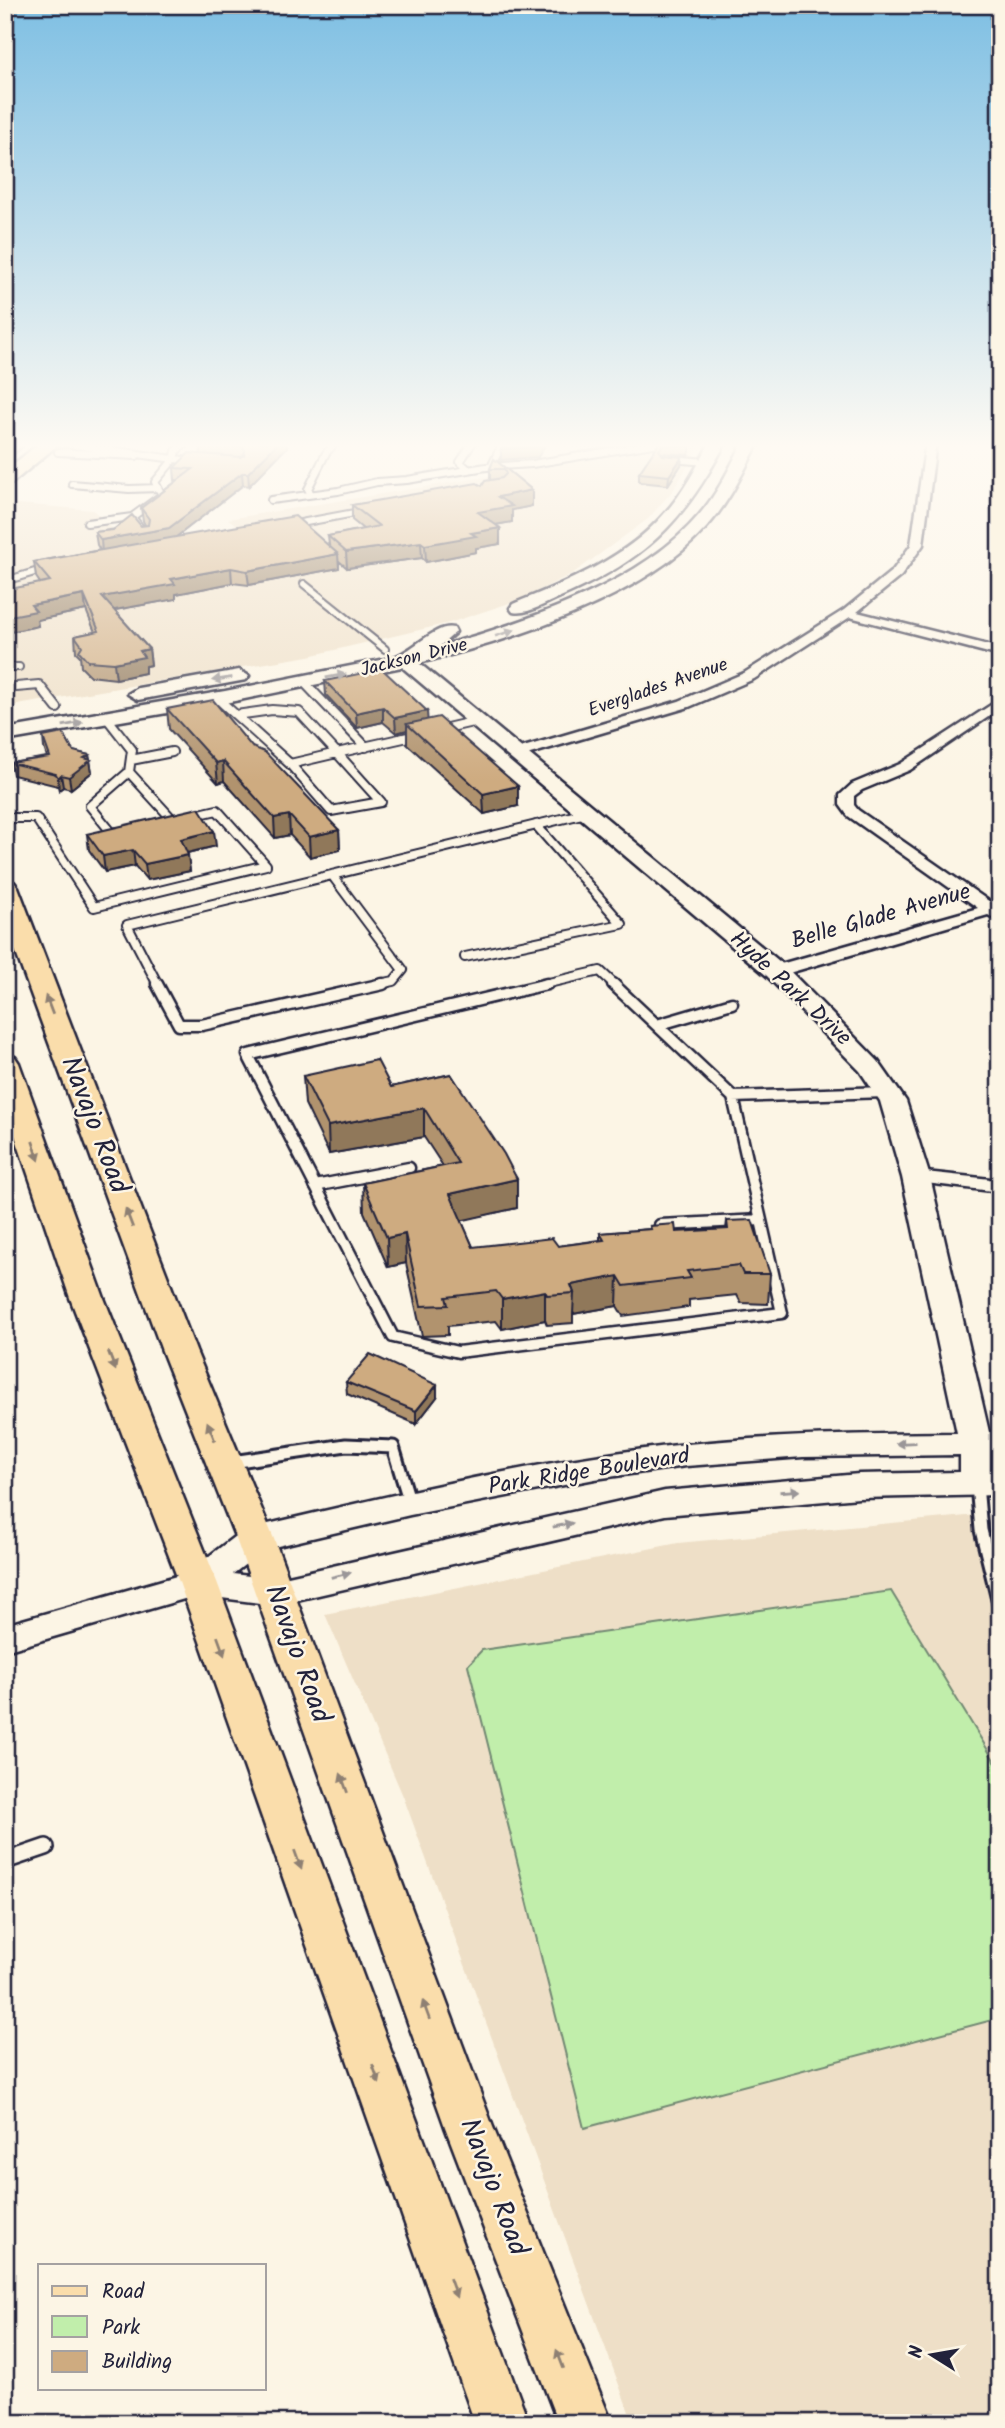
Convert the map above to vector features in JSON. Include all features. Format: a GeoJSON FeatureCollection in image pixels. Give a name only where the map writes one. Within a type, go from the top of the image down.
{"type":"FeatureCollection","features":[{"type":"Feature","properties":{"kind":"main road","name":"Jackson Drive"},"geometry":{"type":"LineString","coordinates":[[5,717],[385,649],[447,632],[546,597],[625,555]]}},
{"type":"Feature","properties":{"kind":"main road","name":"Jackson Drive"},"geometry":{"type":"LineString","coordinates":[[5,735],[218,699],[407,662],[524,626],[581,603],[663,555]]}},
{"type":"Feature","properties":{"kind":"main road"},"geometry":{"type":"LineString","coordinates":[[407,662],[447,632]]}},
{"type":"Feature","properties":{"kind":"main road"},"geometry":{"type":"LineString","coordinates":[[368,671],[385,649]]}},
{"type":"Feature","properties":{"kind":"main road","name":"Hyde Park Drive"},"geometry":{"type":"LineString","coordinates":[[407,662],[776,971],[864,1060],[887,1092],[893,1101],[916,1177],[987,1443],[988,1483]]}},
{"type":"Feature","properties":{"kind":"main road","name":"Navajo Road"},"geometry":{"type":"LineString","coordinates":[[5,887],[179,1351],[275,1592],[469,2127],[585,2423]]}},
{"type":"Feature","properties":{"kind":"main road"},"geometry":{"type":"LineString","coordinates":[[5,1063],[87,1297],[198,1582],[502,2423]]}},
{"type":"Feature","properties":{"kind":"main road","name":"Park Ridge Boulevard"},"geometry":{"type":"LineString","coordinates":[[5,1637],[198,1582],[255,1539],[410,1503],[595,1468],[686,1455],[803,1446],[987,1443]]}},
{"type":"Feature","properties":{"kind":"main road","name":"Park Ridge Boulevard"},"geometry":{"type":"LineString","coordinates":[[198,1582],[275,1592],[665,1503],[859,1486],[988,1483]]}},
{"type":"Feature","properties":{"kind":"street","name":"Everglades Avenue"},"geometry":{"type":"LineString","coordinates":[[515,754],[684,704],[750,676],[848,613],[897,573],[910,555]]}},
{"type":"Feature","properties":{"kind":"street"},"geometry":{"type":"LineString","coordinates":[[848,613],[1000,652]]}},
{"type":"Feature","properties":{"kind":"street"},"geometry":{"type":"LineString","coordinates":[[997,911],[853,813],[847,804],[847,795],[857,787],[905,767],[1000,703]]}},
{"type":"Feature","properties":{"kind":"street","name":"Belle Glade Avenue"},"geometry":{"type":"LineString","coordinates":[[776,971],[997,911]]}},
{"type":"Feature","properties":{"kind":"street"},"geometry":{"type":"LineString","coordinates":[[916,1177],[1000,1186]]}},
{"type":"Feature","properties":{"kind":"lane"},"geometry":{"type":"LineString","coordinates":[[5,581],[30,572],[57,567]]}},
{"type":"Feature","properties":{"kind":"lane"},"geometry":{"type":"LineString","coordinates":[[304,584],[385,649]]}},
{"type":"Feature","properties":{"kind":"lane"},"geometry":{"type":"LineString","coordinates":[[5,667],[19,667]]}},
{"type":"Feature","properties":{"kind":"lane"},"geometry":{"type":"LineString","coordinates":[[304,682],[366,747]]}},
{"type":"Feature","properties":{"kind":"lane"},"geometry":{"type":"LineString","coordinates":[[5,688],[39,685],[57,708]]}},
{"type":"Feature","properties":{"kind":"lane"},"geometry":{"type":"LineString","coordinates":[[218,699],[290,764],[331,811],[381,802],[340,753],[299,712],[272,709],[236,715]]}},
{"type":"Feature","properties":{"kind":"lane"},"geometry":{"type":"LineString","coordinates":[[107,718],[132,750],[129,772],[90,806],[112,834],[124,831]]}},
{"type":"Feature","properties":{"kind":"lane"},"geometry":{"type":"LineString","coordinates":[[290,764],[477,722]]}},
{"type":"Feature","properties":{"kind":"lane"},"geometry":{"type":"LineString","coordinates":[[131,760],[172,752]]}},
{"type":"Feature","properties":{"kind":"lane"},"geometry":{"type":"LineString","coordinates":[[129,772],[173,820]]}},
{"type":"Feature","properties":{"kind":"lane"},"geometry":{"type":"LineString","coordinates":[[5,818],[36,818],[94,907],[266,865],[217,810],[160,823]]}},
{"type":"Feature","properties":{"kind":"lane"},"geometry":{"type":"LineString","coordinates":[[332,875],[403,971],[394,981],[202,1025],[179,1025],[127,925],[586,813]]}},
{"type":"Feature","properties":{"kind":"lane"},"geometry":{"type":"LineString","coordinates":[[465,957],[622,924],[536,825]]}},
{"type":"Feature","properties":{"kind":"lane"},"geometry":{"type":"LineString","coordinates":[[600,971],[733,1097],[782,1313],[458,1352],[393,1337],[248,1055],[600,971]]}},
{"type":"Feature","properties":{"kind":"lane"},"geometry":{"type":"LineString","coordinates":[[657,1025],[732,1003]]}},
{"type":"Feature","properties":{"kind":"lane"},"geometry":{"type":"LineString","coordinates":[[733,1097],[887,1092]]}},
{"type":"Feature","properties":{"kind":"lane"},"geometry":{"type":"LineString","coordinates":[[315,1186],[409,1168]]}},
{"type":"Feature","properties":{"kind":"lane"},"geometry":{"type":"LineString","coordinates":[[660,1225],[761,1220]]}},
{"type":"Feature","properties":{"kind":"lane"},"geometry":{"type":"LineString","coordinates":[[224,1464],[346,1445],[393,1447],[410,1503]]}},
{"type":"Feature","properties":{"kind":"lane"},"geometry":{"type":"LineString","coordinates":[[988,1483],[981,1530],[1000,1608]]}},
{"type":"Feature","properties":{"kind":"lane"},"geometry":{"type":"LineString","coordinates":[[5,1861],[46,1847]]}},
{"type":"Feature","properties":{"kind":"shaded area"},"geometry":{"type":"Polygon","coordinates":[[[5,555],[598,555],[575,572],[522,599],[449,623],[309,656],[5,707],[5,555]]]}},
{"type":"Feature","properties":{"kind":"shaded area"},"geometry":{"type":"Polygon","coordinates":[[[988,1514],[1000,1552],[1000,2423],[633,2423],[403,1796],[325,1614],[678,1543],[988,1514]]]}},
{"type":"Feature","properties":{"kind":"green space"},"geometry":{"type":"Polygon","coordinates":[[[891,1591],[1000,1770],[1000,2018],[584,2128],[468,1665],[482,1650],[891,1591]]]}},
{"type":"Feature","properties":{"kind":"building"},"geometry":{"type":"Polygon","coordinates":[[[72,555],[331,555],[247,571],[231,568],[171,579],[175,584],[102,597],[149,649],[140,651],[144,657],[114,663],[88,661],[79,651],[82,646],[75,636],[99,631],[84,595],[31,605],[36,611],[5,617],[5,590],[50,581],[34,562],[72,555]]]}},
{"type":"Feature","properties":{"kind":"building"},"geometry":{"type":"Polygon","coordinates":[[[382,669],[427,711],[395,718],[383,707],[356,713],[325,681],[382,669]]]}},
{"type":"Feature","properties":{"kind":"building"},"geometry":{"type":"Polygon","coordinates":[[[213,700],[252,747],[265,752],[339,830],[309,837],[289,815],[274,818],[223,761],[216,763],[167,709],[213,700]]]}},
{"type":"Feature","properties":{"kind":"building"},"geometry":{"type":"Polygon","coordinates":[[[439,717],[518,786],[483,794],[407,724],[439,717]]]}},
{"type":"Feature","properties":{"kind":"building"},"geometry":{"type":"Polygon","coordinates":[[[63,733],[73,751],[89,755],[84,758],[91,760],[69,777],[61,775],[58,778],[56,774],[11,763],[50,757],[43,737],[63,733]]]}},
{"type":"Feature","properties":{"kind":"building"},"geometry":{"type":"Polygon","coordinates":[[[199,808],[214,831],[181,839],[188,855],[145,864],[133,850],[103,856],[87,834],[199,808]]]}},
{"type":"Feature","properties":{"kind":"building"},"geometry":{"type":"Polygon","coordinates":[[[377,1060],[391,1087],[451,1074],[504,1154],[517,1179],[450,1194],[473,1247],[552,1238],[558,1246],[604,1240],[600,1233],[651,1229],[650,1226],[675,1224],[676,1232],[728,1229],[727,1221],[752,1220],[770,1274],[743,1274],[739,1265],[687,1271],[691,1278],[624,1286],[618,1276],[571,1285],[574,1293],[547,1295],[545,1291],[502,1299],[496,1291],[446,1297],[448,1305],[421,1306],[405,1234],[387,1238],[363,1183],[458,1163],[424,1108],[328,1126],[303,1076],[377,1060]]]}},
{"type":"Feature","properties":{"kind":"building"},"geometry":{"type":"Polygon","coordinates":[[[370,1354],[437,1385],[416,1411],[346,1382],[370,1354]]]}}]}
